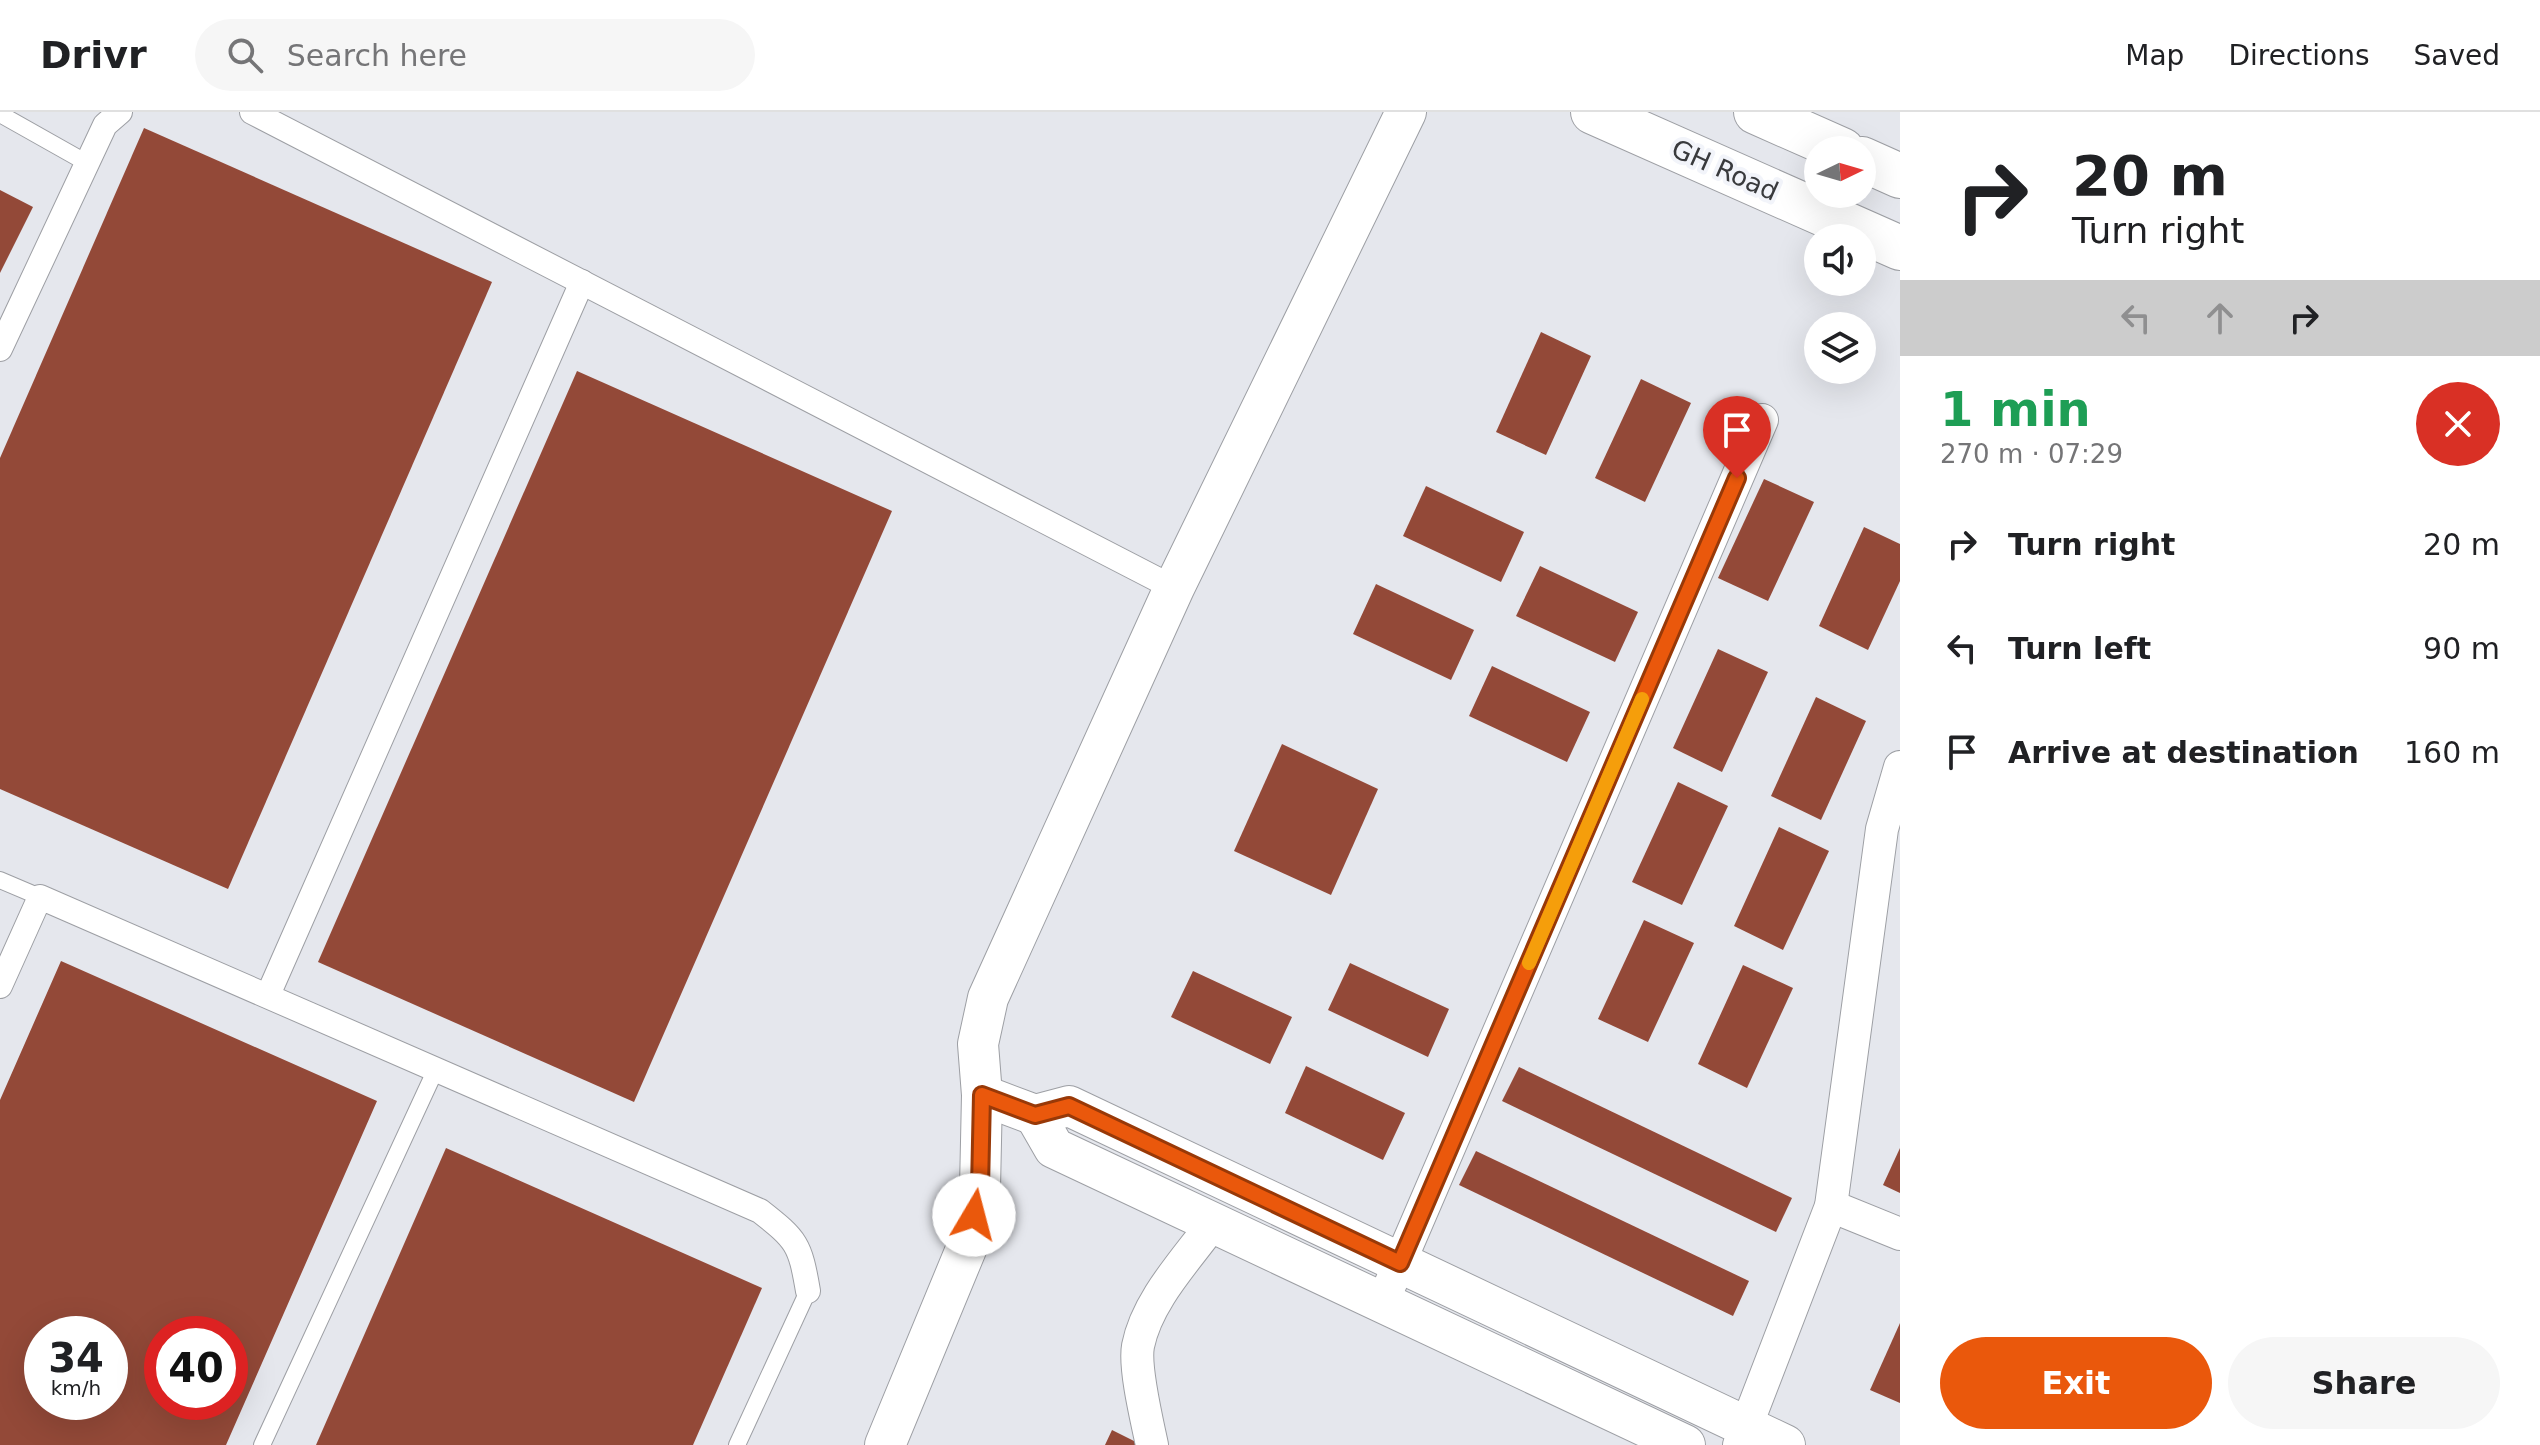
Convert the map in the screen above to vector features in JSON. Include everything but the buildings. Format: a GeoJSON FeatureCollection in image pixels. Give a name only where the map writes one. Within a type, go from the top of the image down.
{"type":"FeatureCollection","features":[{"type":"Feature","properties":{"kind":"main road","name":"GH Road"},"geometry":{"type":"LineString","coordinates":[[1593,112],[1900,248]]}},
{"type":"Feature","properties":{"kind":"main road"},"geometry":{"type":"LineString","coordinates":[[1756,112],[1810,136]]}},
{"type":"Feature","properties":{"kind":"main road"},"geometry":{"type":"LineString","coordinates":[[1876,165],[1900,176]]}},
{"type":"Feature","properties":{"kind":"street"},"geometry":{"type":"LineString","coordinates":[[0,349],[105,125],[120,112]]}},
{"type":"Feature","properties":{"kind":"street"},"geometry":{"type":"LineString","coordinates":[[252,112],[1174,588]]}},
{"type":"Feature","properties":{"kind":"street"},"geometry":{"type":"LineString","coordinates":[[885,1445],[969,1242],[980,1188],[982,1095],[978,1044],[988,998],[1174,588],[1406,112]]}},
{"type":"Feature","properties":{"kind":"street"},"geometry":{"type":"LineString","coordinates":[[268,995],[582,282]]}},
{"type":"Feature","properties":{"kind":"street"},"geometry":{"type":"LineString","coordinates":[[1382,1303],[1762,420]]}},
{"type":"Feature","properties":{"kind":"street"},"geometry":{"type":"LineString","coordinates":[[1743,1436],[1831,1206],[1900,767]]}},
{"type":"Feature","properties":{"kind":"street"},"geometry":{"type":"LineString","coordinates":[[0,986],[40,897],[760,1211],[790,1234],[802,1258],[808,1291]]}},
{"type":"Feature","properties":{"kind":"street"},"geometry":{"type":"LineString","coordinates":[[982,1095],[1035,1115],[1069,1106],[1400,1263],[1743,1436],[1785,1445]]}},
{"type":"Feature","properties":{"kind":"street"},"geometry":{"type":"LineString","coordinates":[[1035,1115],[1054,1148],[1685,1445]]}},
{"type":"Feature","properties":{"kind":"street"},"geometry":{"type":"LineString","coordinates":[[1831,1206],[1900,1234]]}},
{"type":"Feature","properties":{"kind":"street"},"geometry":{"type":"LineString","coordinates":[[1152,1445],[1142,1393],[1138,1347],[1154,1305],[1213,1223]]}},
{"type":"Feature","properties":{"kind":"lane"},"geometry":{"type":"LineString","coordinates":[[0,114],[87,163]]}},
{"type":"Feature","properties":{"kind":"lane"},"geometry":{"type":"LineString","coordinates":[[0,880],[40,897]]}},
{"type":"Feature","properties":{"kind":"lane"},"geometry":{"type":"LineString","coordinates":[[262,1445],[436,1069]]}},
{"type":"Feature","properties":{"kind":"lane"},"geometry":{"type":"LineString","coordinates":[[737,1445],[808,1291]]}},
{"type":"Feature","properties":{"kind":"slow traffic"},"geometry":{"type":"LineString","coordinates":[[1529,963],[1642,699]]}},
{"type":"Feature","properties":{"kind":"route"},"geometry":{"type":"LineString","coordinates":[[974,1215],[980,1188],[982,1095],[1035,1115],[1069,1106],[1400,1263],[1737,478]]}}]}
